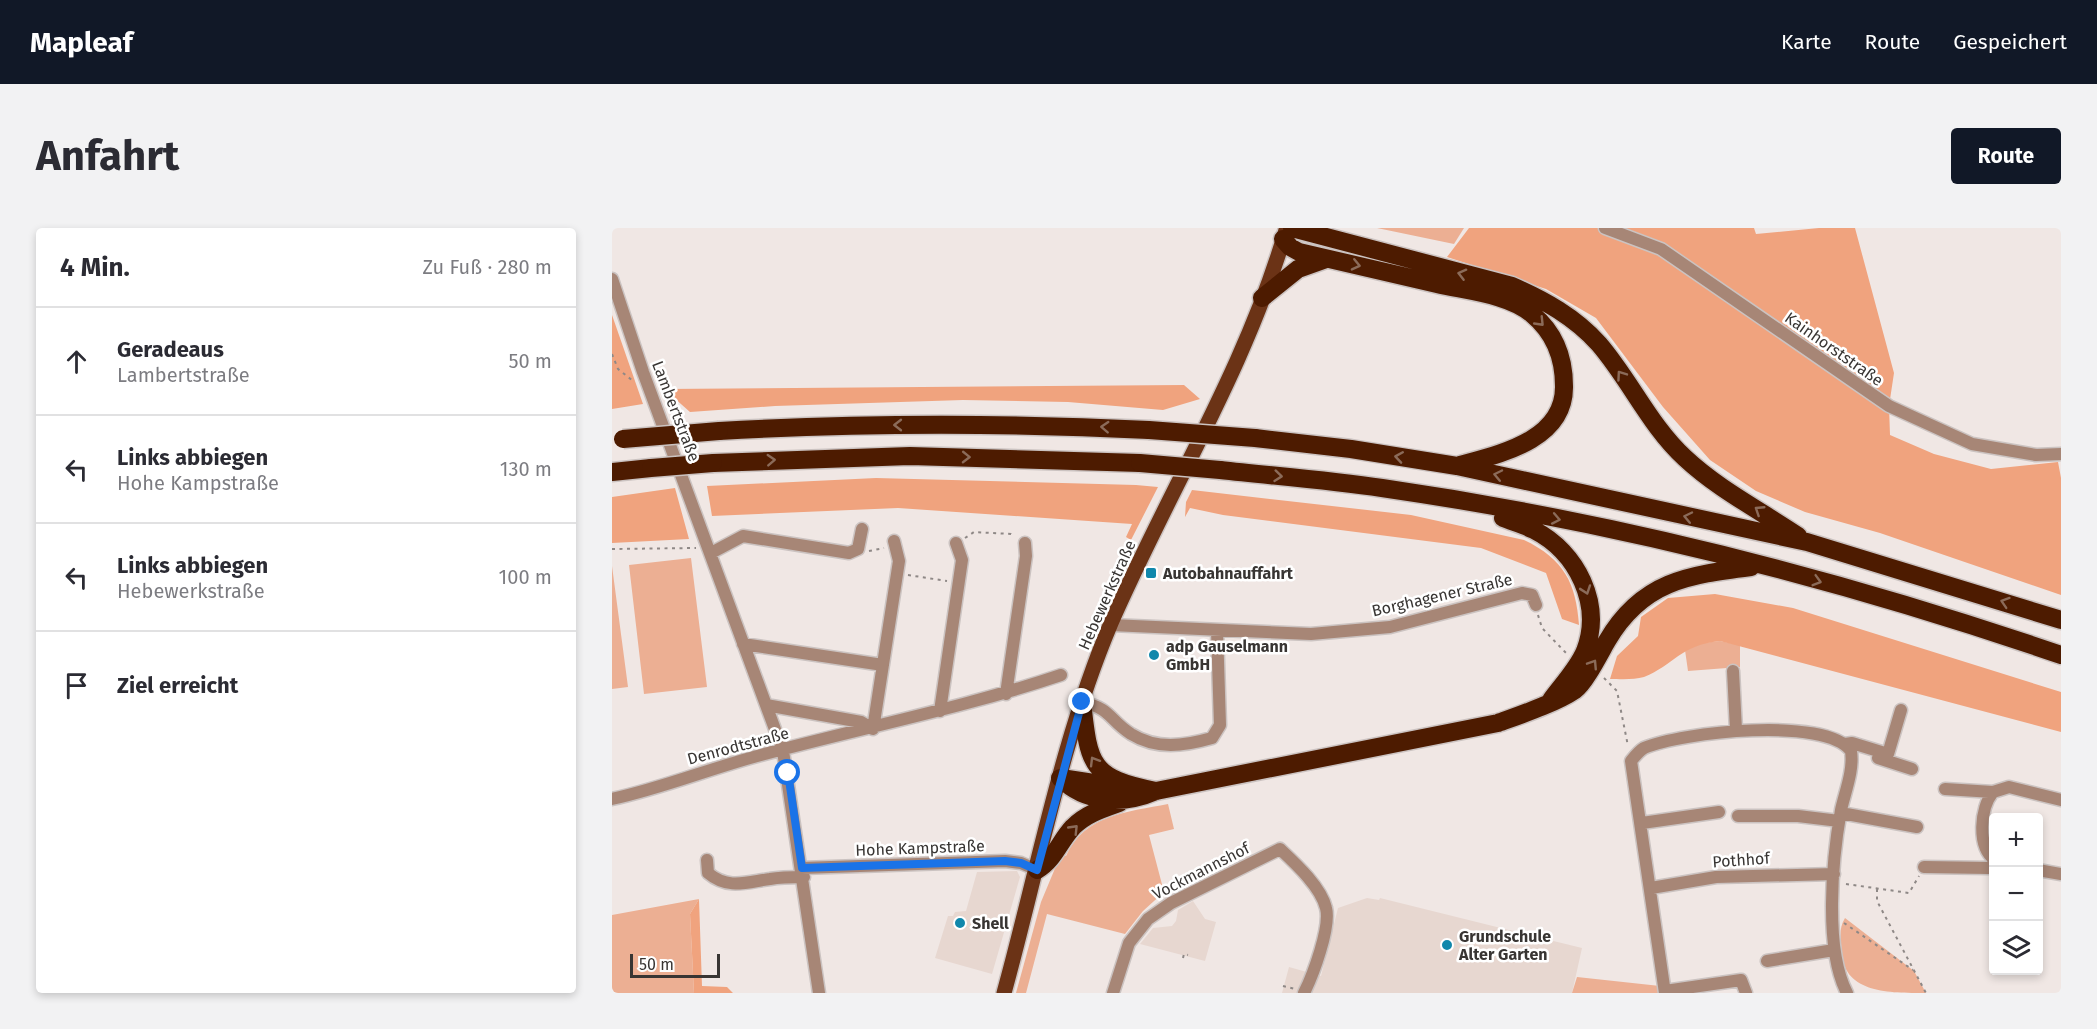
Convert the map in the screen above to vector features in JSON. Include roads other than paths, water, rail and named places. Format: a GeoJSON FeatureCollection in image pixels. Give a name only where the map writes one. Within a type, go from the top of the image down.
{"type":"FeatureCollection","features":[{"type":"Feature","properties":{"kind":"highway"},"geometry":{"type":"LineString","coordinates":[[1287,232],[1299,252],[1499,298],[1531,313],[1553,336],[1564,366],[1564,392],[1556,414],[1542,432],[1526,444],[1457,466]]}},
{"type":"Feature","properties":{"kind":"highway"},"geometry":{"type":"LineString","coordinates":[[1287,232],[1512,286],[1539,297],[1567,315],[1599,344],[1638,400],[1684,457],[1732,493],[1807,542]]}},
{"type":"Feature","properties":{"kind":"highway"},"geometry":{"type":"LineString","coordinates":[[1262,298],[1298,269],[1327,259]]}},
{"type":"Feature","properties":{"kind":"highway"},"geometry":{"type":"LineString","coordinates":[[618,440],[719,431],[879,425],[1061,425],[1255,438],[1351,449],[1457,466],[1807,542],[2061,620]]}},
{"type":"Feature","properties":{"kind":"highway"},"geometry":{"type":"LineString","coordinates":[[612,472],[713,463],[910,456],[1140,463],[1382,488],[1457,500],[1634,535],[1760,566],[2061,655]]}},
{"type":"Feature","properties":{"kind":"highway"},"geometry":{"type":"LineString","coordinates":[[1457,500],[1535,530],[1569,559],[1579,573],[1588,594],[1591,616],[1588,638],[1584,653],[1551,701]]}},
{"type":"Feature","properties":{"kind":"highway"},"geometry":{"type":"LineString","coordinates":[[1037,870],[1049,862],[1073,827],[1095,811],[1150,790],[1498,723],[1532,711],[1576,690],[1614,629],[1631,607],[1648,593],[1675,580],[1760,566]]}},
{"type":"Feature","properties":{"kind":"highway"},"geometry":{"type":"LineString","coordinates":[[1082,702],[1092,760],[1111,779],[1150,790]]}},
{"type":"Feature","properties":{"kind":"highway"},"geometry":{"type":"LineString","coordinates":[[1060,778],[1150,790]]}},
{"type":"Feature","properties":{"kind":"highway"},"geometry":{"type":"LineString","coordinates":[[1060,778],[1071,789],[1089,797],[1123,801]]}},
{"type":"Feature","properties":{"kind":"main road","name":"Hebewerkstraße"},"geometry":{"type":"LineString","coordinates":[[1004,993],[1082,702],[1111,625],[1219,397],[1262,298],[1287,232]]}},
{"type":"Feature","properties":{"kind":"street","name":"Kainhorststraße"},"geometry":{"type":"LineString","coordinates":[[1605,228],[1661,249],[1889,406],[1972,444],[2036,455],[2061,454]]}},
{"type":"Feature","properties":{"kind":"street","name":"Lambertstraße"},"geometry":{"type":"LineString","coordinates":[[612,279],[652,396],[783,751],[803,873],[819,993]]}},
{"type":"Feature","properties":{"kind":"street"},"geometry":{"type":"LineString","coordinates":[[710,551],[743,537],[849,553],[858,549],[862,529]]}},
{"type":"Feature","properties":{"kind":"street"},"geometry":{"type":"LineString","coordinates":[[766,705],[861,722],[873,729],[897,573],[895,543]]}},
{"type":"Feature","properties":{"kind":"street"},"geometry":{"type":"LineString","coordinates":[[940,711],[962,560],[956,543]]}},
{"type":"Feature","properties":{"kind":"street"},"geometry":{"type":"LineString","coordinates":[[1006,694],[1026,556],[1024,543]]}},
{"type":"Feature","properties":{"kind":"street","name":"Borghagener Straße"},"geometry":{"type":"LineString","coordinates":[[1111,625],[1311,634],[1390,627],[1522,593],[1532,595],[1536,605]]}},
{"type":"Feature","properties":{"kind":"street"},"geometry":{"type":"LineString","coordinates":[[1082,702],[1101,706],[1131,733],[1157,745],[1188,744],[1212,738],[1220,725],[1216,630]]}},
{"type":"Feature","properties":{"kind":"street"},"geometry":{"type":"LineString","coordinates":[[743,644],[883,665]]}},
{"type":"Feature","properties":{"kind":"street"},"geometry":{"type":"LineString","coordinates":[[1733,671],[1736,730]]}},
{"type":"Feature","properties":{"kind":"street","name":"Denrodtstraße"},"geometry":{"type":"LineString","coordinates":[[612,799],[764,754],[873,729],[1006,694],[1061,675]]}},
{"type":"Feature","properties":{"kind":"street"},"geometry":{"type":"LineString","coordinates":[[1848,993],[1838,975],[1834,950],[1834,878],[1848,748],[1852,743],[1888,754],[1901,710]]}},
{"type":"Feature","properties":{"kind":"street"},"geometry":{"type":"LineString","coordinates":[[1746,993],[1741,980],[1665,992],[1642,823],[1631,761],[1642,749],[1663,742],[1736,730],[1799,733],[1912,769]]}},
{"type":"Feature","properties":{"kind":"street"},"geometry":{"type":"LineString","coordinates":[[1945,789],[1993,792],[2009,787],[2061,800]]}},
{"type":"Feature","properties":{"kind":"street"},"geometry":{"type":"LineString","coordinates":[[1989,855],[1985,851],[1983,842],[1986,803],[1993,792]]}},
{"type":"Feature","properties":{"kind":"street"},"geometry":{"type":"LineString","coordinates":[[1642,823],[1719,812]]}},
{"type":"Feature","properties":{"kind":"street"},"geometry":{"type":"LineString","coordinates":[[1738,816],[1840,817],[1917,827]]}},
{"type":"Feature","properties":{"kind":"street","name":"Vockmannshof"},"geometry":{"type":"LineString","coordinates":[[1113,993],[1124,955],[1138,930],[1159,909],[1280,849],[1318,893],[1326,909],[1322,940],[1312,977],[1304,993]]}},
{"type":"Feature","properties":{"kind":"street","name":"Hohe Kampstraße"},"geometry":{"type":"LineString","coordinates":[[707,861],[708,873],[716,879],[735,885],[803,873],[1005,861],[1021,863],[1037,870]]}},
{"type":"Feature","properties":{"kind":"street"},"geometry":{"type":"LineString","coordinates":[[1924,867],[1990,867]]}},
{"type":"Feature","properties":{"kind":"street"},"geometry":{"type":"LineString","coordinates":[[2043,871],[2061,874]]}},
{"type":"Feature","properties":{"kind":"street","name":"Pothhof"},"geometry":{"type":"LineString","coordinates":[[1651,888],[1716,877],[1834,878]]}},
{"type":"Feature","properties":{"kind":"street"},"geometry":{"type":"LineString","coordinates":[[1767,961],[1834,950]]}},
{"type":"Feature","properties":{"kind":"place","name":"Autobahnauffahrt"},"geometry":{"type":"Point","coordinates":[1151,573]}},
{"type":"Feature","properties":{"kind":"place","name":"adp Gauselmann GmbH"},"geometry":{"type":"Point","coordinates":[1154,655]}},
{"type":"Feature","properties":{"kind":"place","name":"Shell"},"geometry":{"type":"Point","coordinates":[960,923]}},
{"type":"Feature","properties":{"kind":"place","name":"Grundschule Alter Garten"},"geometry":{"type":"Point","coordinates":[1447,945]}}]}
